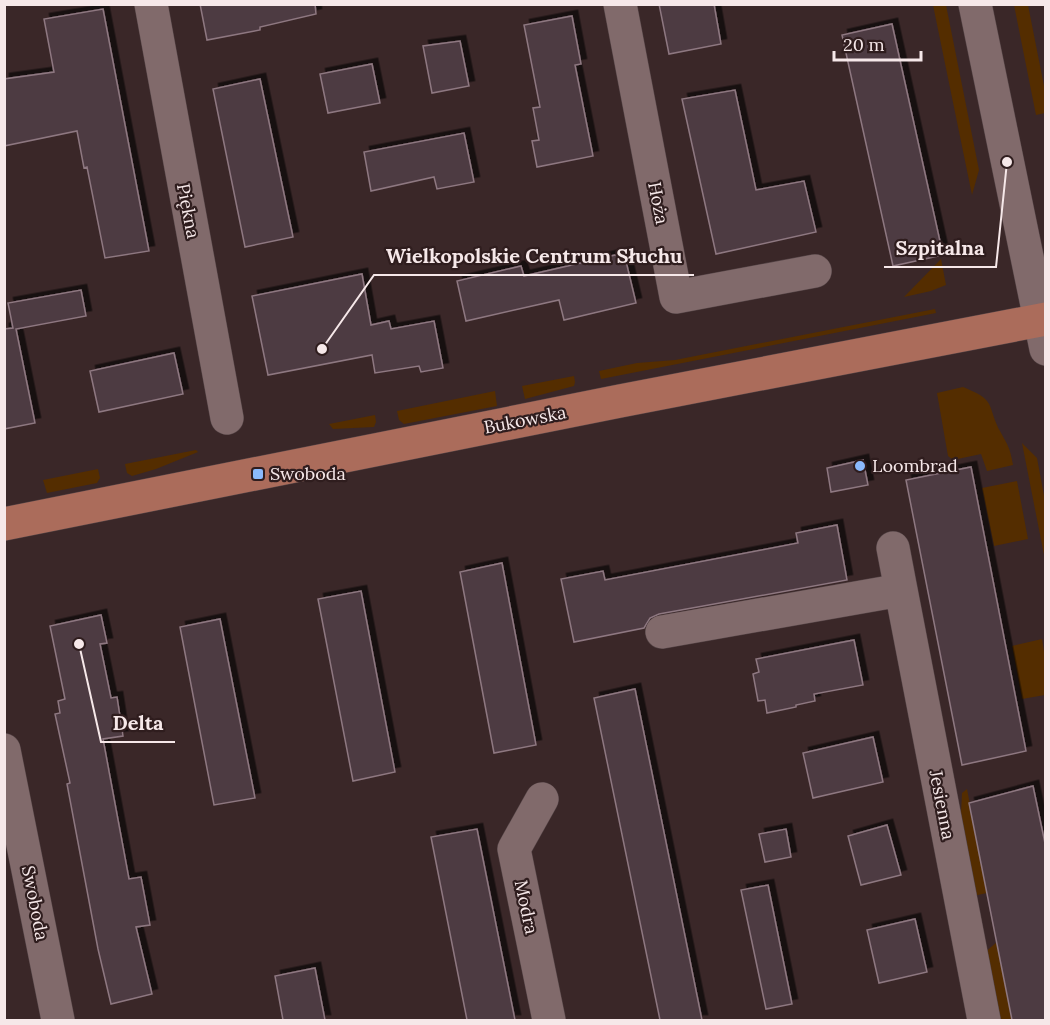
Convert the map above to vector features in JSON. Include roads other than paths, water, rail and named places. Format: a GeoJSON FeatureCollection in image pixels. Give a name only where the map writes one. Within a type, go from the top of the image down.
{"type":"FeatureCollection","features":[{"type":"Feature","properties":{"kind":"main road","name":"Bukowska"},"geometry":{"type":"LineString","coordinates":[[4,524],[632,399],[1044,329]]}},
{"type":"Feature","properties":{"kind":"street","name":"Piękna"},"geometry":{"type":"LineString","coordinates":[[151,4],[227,418]]}},
{"type":"Feature","properties":{"kind":"street","name":"Hoża"},"geometry":{"type":"LineString","coordinates":[[620,4],[676,297],[815,271]]}},
{"type":"Feature","properties":{"kind":"street"},"geometry":{"type":"LineString","coordinates":[[975,4],[1044,329]]}},
{"type":"Feature","properties":{"kind":"street","name":"Jesienna"},"geometry":{"type":"LineString","coordinates":[[893,548],[984,1020]]}},
{"type":"Feature","properties":{"kind":"street"},"geometry":{"type":"LineString","coordinates":[[662,632],[901,590]]}},
{"type":"Feature","properties":{"kind":"street","name":"Swoboda"},"geometry":{"type":"LineString","coordinates":[[4,750],[58,1020]]}},
{"type":"Feature","properties":{"kind":"street","name":"Modra"},"geometry":{"type":"LineString","coordinates":[[542,799],[514,849],[549,1020]]}},
{"type":"Feature","properties":{"kind":"place","name":"Szpitalna"},"geometry":{"type":"Point","coordinates":[1007,162]}},
{"type":"Feature","properties":{"kind":"place","name":"Wielkopolskie Centrum Słuchu"},"geometry":{"type":"Point","coordinates":[322,349]}},
{"type":"Feature","properties":{"kind":"place","name":"Loombrad"},"geometry":{"type":"Point","coordinates":[860,466]}},
{"type":"Feature","properties":{"kind":"place","name":"Swoboda"},"geometry":{"type":"Point","coordinates":[258,474]}},
{"type":"Feature","properties":{"kind":"place","name":"Delta"},"geometry":{"type":"Point","coordinates":[79,644]}}]}
